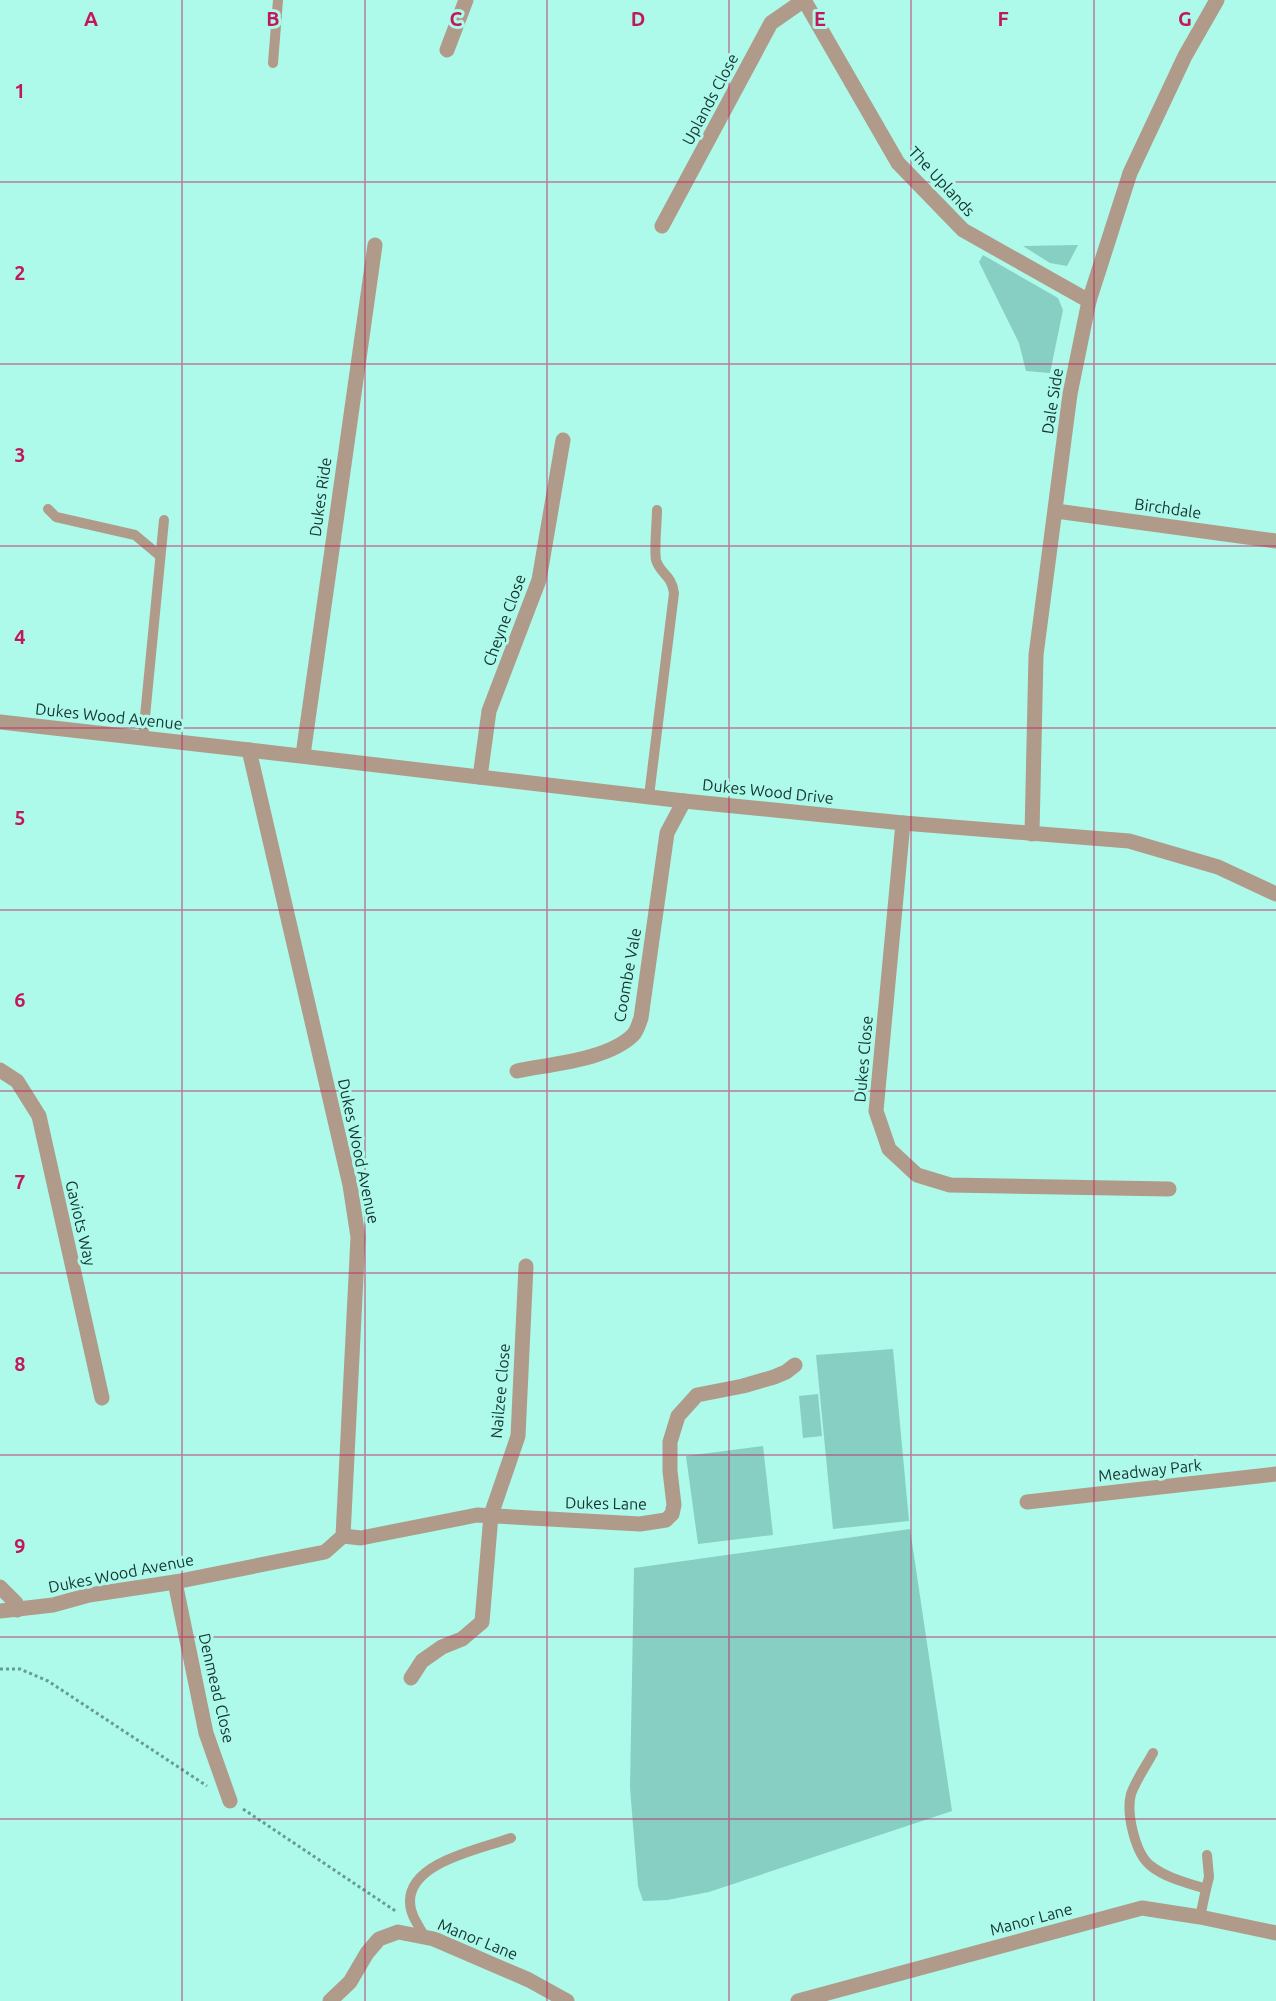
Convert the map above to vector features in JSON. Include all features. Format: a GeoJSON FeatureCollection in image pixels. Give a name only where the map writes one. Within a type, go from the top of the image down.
{"type":"FeatureCollection","features":[{"type":"Feature","properties":{"kind":"street"},"geometry":{"type":"LineString","coordinates":[[447,50],[466,0]]}},
{"type":"Feature","properties":{"kind":"street","name":"The Uplands"},"geometry":{"type":"LineString","coordinates":[[804,0],[898,163],[963,230],[1089,301]]}},
{"type":"Feature","properties":{"kind":"street","name":"Uplands Close"},"geometry":{"type":"LineString","coordinates":[[662,226],[771,23],[804,0]]}},
{"type":"Feature","properties":{"kind":"street","name":"Dale Side"},"geometry":{"type":"LineString","coordinates":[[1032,834],[1036,655],[1070,394],[1089,301],[1130,173],[1185,56],[1217,0]]}},
{"type":"Feature","properties":{"kind":"street","name":"Dukes Ride"},"geometry":{"type":"LineString","coordinates":[[303,755],[375,245]]}},
{"type":"Feature","properties":{"kind":"street","name":"Cheyne Close"},"geometry":{"type":"LineString","coordinates":[[480,777],[489,711],[539,580],[563,440]]}},
{"type":"Feature","properties":{"kind":"street","name":"Birchdale"},"geometry":{"type":"LineString","coordinates":[[1056,511],[1276,541]]}},
{"type":"Feature","properties":{"kind":"street","name":"Dukes Wood Avenue"},"geometry":{"type":"LineString","coordinates":[[0,722],[249,750],[350,1185],[358,1237],[343,1536],[325,1552],[175,1582],[89,1595],[52,1605],[0,1611]]}},
{"type":"Feature","properties":{"kind":"street","name":"Dukes Wood Drive"},"geometry":{"type":"LineString","coordinates":[[249,750],[684,801],[903,823],[1130,841],[1218,867],[1276,894]]}},
{"type":"Feature","properties":{"kind":"street","name":"Coombe Vale"},"geometry":{"type":"LineString","coordinates":[[517,1071],[601,1053],[620,1045],[635,1034],[641,1018],[667,833],[684,801]]}},
{"type":"Feature","properties":{"kind":"street","name":"Dukes Close"},"geometry":{"type":"LineString","coordinates":[[903,823],[876,1111],[889,1149],[917,1175],[950,1185],[1169,1189]]}},
{"type":"Feature","properties":{"kind":"street","name":"Gaviots Way"},"geometry":{"type":"LineString","coordinates":[[0,1070],[16,1081],[39,1116],[102,1398]]}},
{"type":"Feature","properties":{"kind":"street","name":"Nailzee Close"},"geometry":{"type":"LineString","coordinates":[[411,1678],[422,1661],[442,1647],[462,1639],[482,1622],[491,1515],[518,1436],[526,1266]]}},
{"type":"Feature","properties":{"kind":"street","name":"Dukes Lane"},"geometry":{"type":"LineString","coordinates":[[343,1536],[361,1538],[477,1515],[640,1524],[666,1520],[672,1514],[674,1505],[670,1471],[670,1442],[676,1422],[687,1405],[697,1395],[774,1377],[795,1365]]}},
{"type":"Feature","properties":{"kind":"street","name":"Meadway Park"},"geometry":{"type":"LineString","coordinates":[[1027,1502],[1276,1474]]}},
{"type":"Feature","properties":{"kind":"street","name":"Denmead Close"},"geometry":{"type":"LineString","coordinates":[[175,1582],[206,1732],[230,1801]]}},
{"type":"Feature","properties":{"kind":"street"},"geometry":{"type":"LineString","coordinates":[[0,1587],[16,1603],[17,1610]]}},
{"type":"Feature","properties":{"kind":"street","name":"Manor Lane"},"geometry":{"type":"LineString","coordinates":[[798,2001],[1142,1908],[1276,1933]]}},
{"type":"Feature","properties":{"kind":"street","name":"Manor Lane"},"geometry":{"type":"LineString","coordinates":[[330,2001],[350,1982],[378,1939],[398,1932],[434,1939],[529,1980],[567,2001]]}},
{"type":"Feature","properties":{"kind":"lane"},"geometry":{"type":"LineString","coordinates":[[273,63],[278,0]]}},
{"type":"Feature","properties":{"kind":"lane"},"geometry":{"type":"LineString","coordinates":[[48,510],[56,517],[135,535],[160,556]]}},
{"type":"Feature","properties":{"kind":"lane"},"geometry":{"type":"LineString","coordinates":[[649,796],[674,593],[673,582],[656,559],[657,510]]}},
{"type":"Feature","properties":{"kind":"lane"},"geometry":{"type":"LineString","coordinates":[[143,737],[164,520]]}},
{"type":"Feature","properties":{"kind":"lane"},"geometry":{"type":"LineString","coordinates":[[1153,1753],[1130,1798],[1134,1838],[1140,1856],[1163,1874],[1206,1890]]}},
{"type":"Feature","properties":{"kind":"lane"},"geometry":{"type":"LineString","coordinates":[[425,1937],[412,1913],[410,1903],[411,1893],[417,1880],[427,1871],[452,1859],[511,1838]]}},
{"type":"Feature","properties":{"kind":"lane"},"geometry":{"type":"LineString","coordinates":[[1200,1917],[1209,1877],[1207,1856]]}},
{"type":"Feature","properties":{"kind":"shaded area"},"geometry":{"type":"Polygon","coordinates":[[[1078,245],[1067,266],[1050,263],[1023,246],[1078,245]]]}},
{"type":"Feature","properties":{"kind":"shaded area"},"geometry":{"type":"Polygon","coordinates":[[[983,255],[1058,298],[1063,310],[1050,373],[1026,371],[1019,343],[979,262],[983,255]]]}},
{"type":"Feature","properties":{"kind":"shaded area"},"geometry":{"type":"Polygon","coordinates":[[[893,1349],[909,1521],[833,1529],[816,1355],[893,1349]]]}},
{"type":"Feature","properties":{"kind":"shaded area"},"geometry":{"type":"Polygon","coordinates":[[[818,1394],[822,1436],[803,1438],[799,1396],[818,1394]]]}},
{"type":"Feature","properties":{"kind":"shaded area"},"geometry":{"type":"Polygon","coordinates":[[[763,1446],[773,1535],[698,1544],[686,1456],[763,1446]]]}},
{"type":"Feature","properties":{"kind":"shaded area"},"geometry":{"type":"Polygon","coordinates":[[[910,1529],[952,1811],[709,1892],[667,1900],[643,1901],[638,1886],[630,1788],[634,1568],[910,1529]]]}}]}
